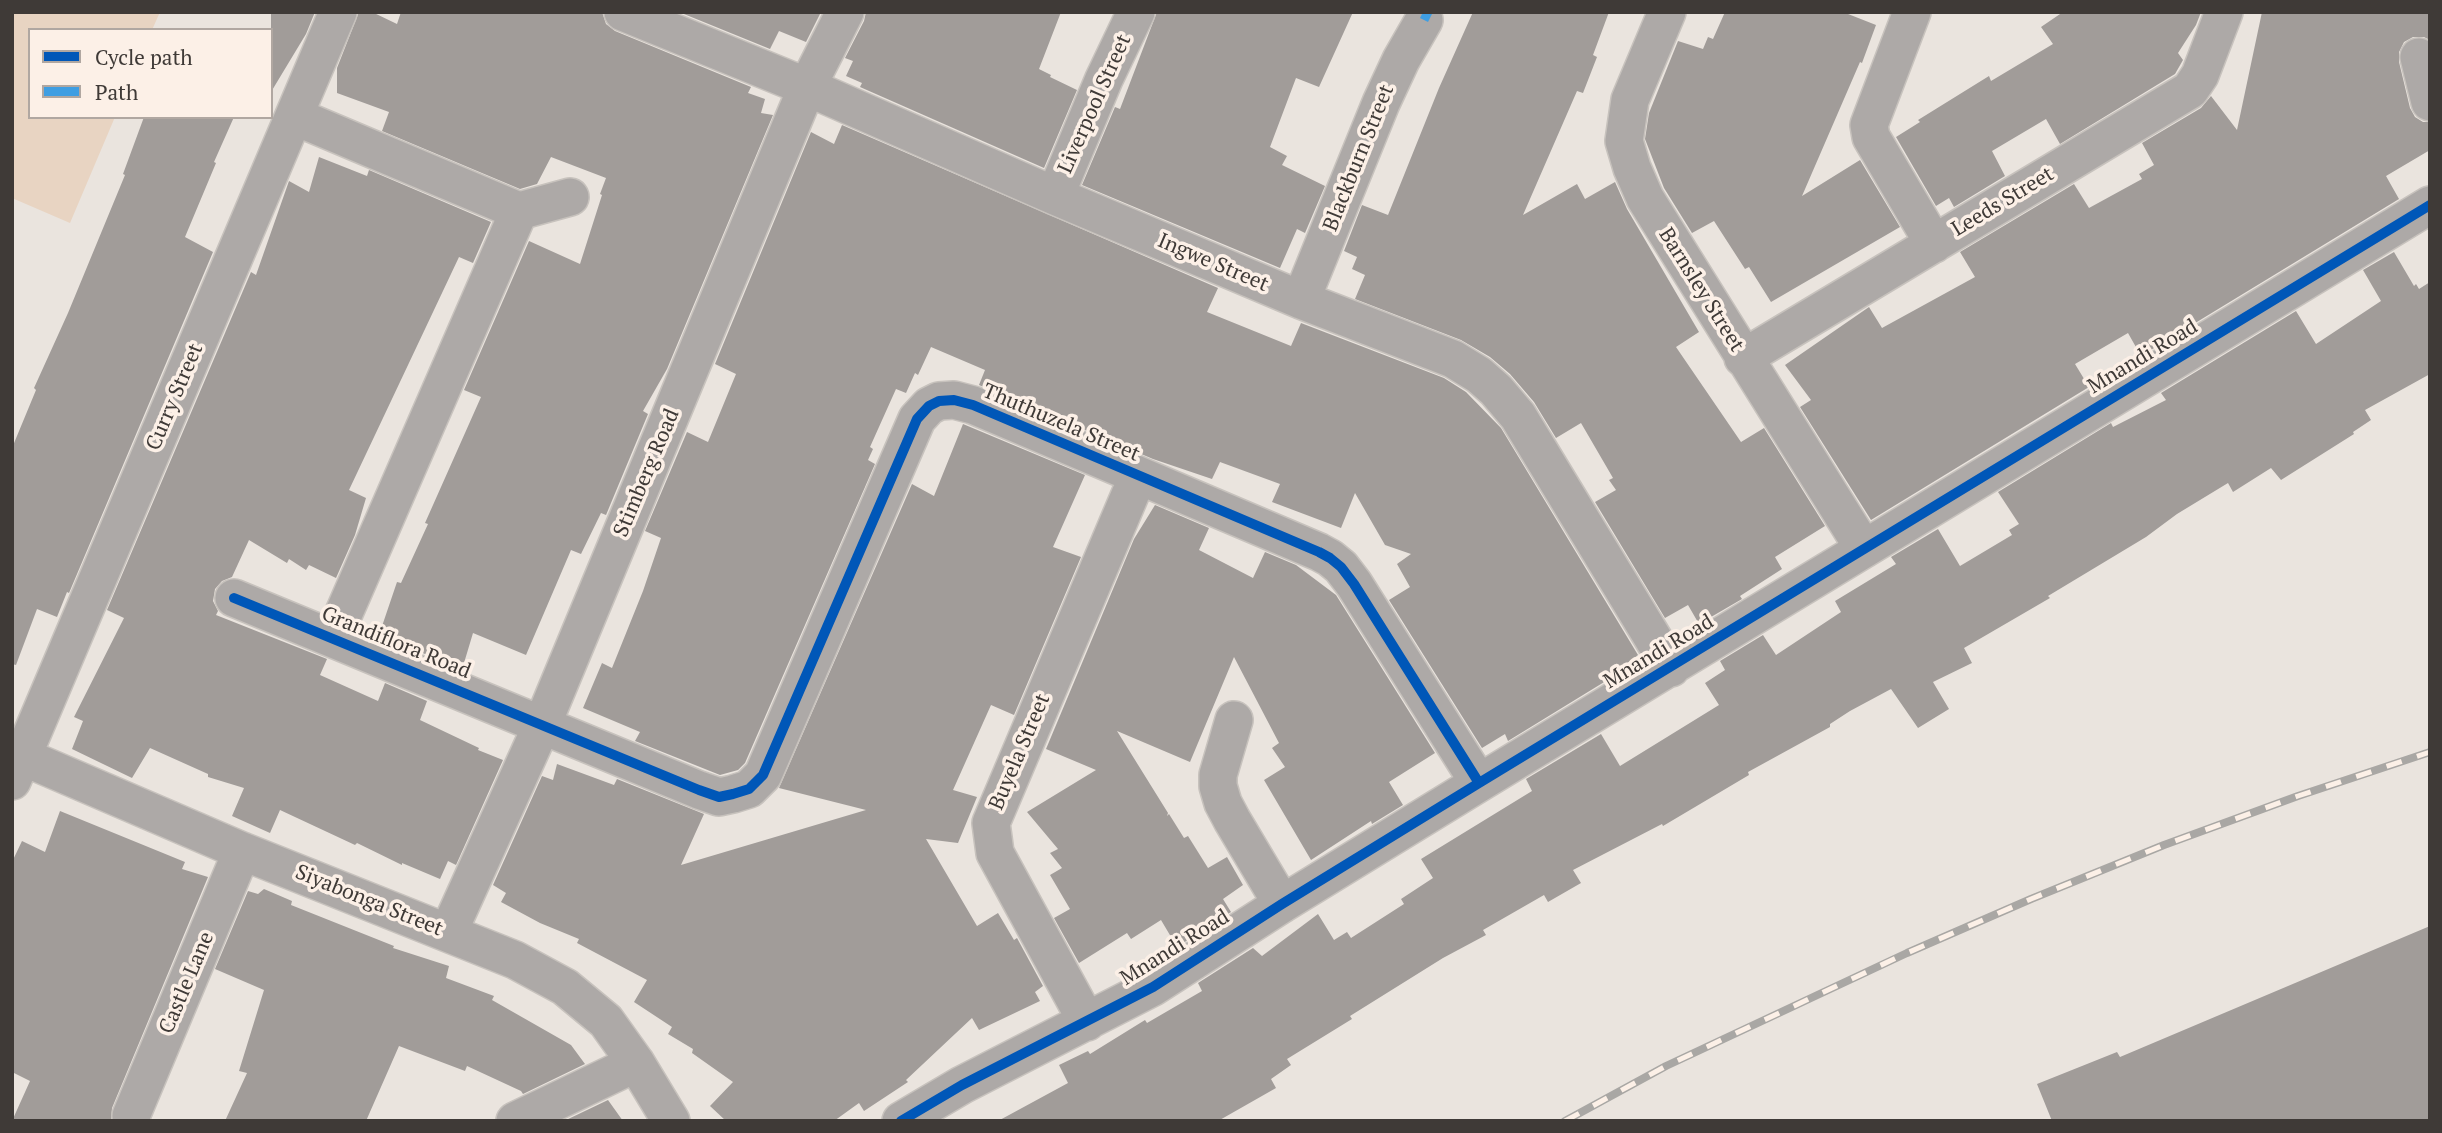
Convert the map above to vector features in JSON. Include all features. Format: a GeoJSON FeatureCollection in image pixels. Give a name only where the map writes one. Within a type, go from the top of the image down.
{"type":"FeatureCollection","features":[{"type":"Feature","properties":{"kind":"street","name":"Curry Street"},"geometry":{"type":"LineString","coordinates":[[16,763],[338,12]]}},
{"type":"Feature","properties":{"kind":"street","name":"Ingwe Street"},"geometry":{"type":"LineString","coordinates":[[623,12],[807,87],[1301,300],[1453,359],[1479,375],[1518,416],[1671,668]]}},
{"type":"Feature","properties":{"kind":"street","name":"Stimberg Road"},"geometry":{"type":"LineString","coordinates":[[448,933],[542,725],[807,87],[845,12]]}},
{"type":"Feature","properties":{"kind":"street","name":"Liverpool Street"},"geometry":{"type":"LineString","coordinates":[[1055,196],[1104,79],[1136,12]]}},
{"type":"Feature","properties":{"kind":"street","name":"Barnsley Street"},"geometry":{"type":"LineString","coordinates":[[1667,12],[1630,100],[1624,141],[1645,198],[1864,549]]}},
{"type":"Feature","properties":{"kind":"street"},"geometry":{"type":"LineString","coordinates":[[1912,12],[1869,125],[1871,137],[1934,244]]}},
{"type":"Feature","properties":{"kind":"street","name":"Leeds Street"},"geometry":{"type":"LineString","coordinates":[[1743,358],[2190,90],[2200,75],[2224,12]]}},
{"type":"Feature","properties":{"kind":"street","name":"Blackburn Street"},"geometry":{"type":"LineString","coordinates":[[1301,300],[1381,103],[1424,20]]}},
{"type":"Feature","properties":{"kind":"street"},"geometry":{"type":"LineString","coordinates":[[2419,57],[2430,102]]}},
{"type":"Feature","properties":{"kind":"street"},"geometry":{"type":"LineString","coordinates":[[294,116],[519,211],[570,197]]}},
{"type":"Feature","properties":{"kind":"street","name":"Mnandi Road"},"geometry":{"type":"LineString","coordinates":[[901,1121],[962,1084],[1153,987],[1479,783],[2430,205]]}},
{"type":"Feature","properties":{"kind":"street","name":"Grandiflora Road"},"geometry":{"type":"LineString","coordinates":[[333,638],[519,211]]}},
{"type":"Feature","properties":{"kind":"street","name":"Thuthuzela Street"},"geometry":{"type":"LineString","coordinates":[[542,725],[719,797],[749,789],[763,775],[917,419],[929,406],[939,401],[954,400],[973,405],[1319,552],[1341,567],[1479,783]]}},
{"type":"Feature","properties":{"kind":"street","name":"Buyela Street"},"geometry":{"type":"LineString","coordinates":[[1087,1022],[995,853],[991,839],[991,823],[1138,476]]}},
{"type":"Feature","properties":{"kind":"street","name":"Grandiflora Road"},"geometry":{"type":"LineString","coordinates":[[234,598],[542,725]]}},
{"type":"Feature","properties":{"kind":"street"},"geometry":{"type":"LineString","coordinates":[[1234,720],[1218,775],[1218,786],[1232,820],[1282,904]]}},
{"type":"Feature","properties":{"kind":"street","name":"Siyabonga Street"},"geometry":{"type":"LineString","coordinates":[[16,763],[515,960],[565,988],[606,1021],[636,1063],[671,1121]]}},
{"type":"Feature","properties":{"kind":"street","name":"Castle Lane"},"geometry":{"type":"LineString","coordinates":[[131,1116],[242,850]]}},
{"type":"Feature","properties":{"kind":"street"},"geometry":{"type":"LineString","coordinates":[[515,1121],[636,1063]]}},
{"type":"Feature","properties":{"kind":"shaded area"},"geometry":{"type":"Polygon","coordinates":[[[12,12],[160,12],[153,28],[28,28],[28,119],[114,119],[70,223],[12,198],[12,12]]]}},
{"type":"Feature","properties":{"kind":"building"},"geometry":{"type":"Polygon","coordinates":[[[271,12],[315,12],[306,34],[273,89],[273,28],[271,12]]]}},
{"type":"Feature","properties":{"kind":"building"},"geometry":{"type":"Polygon","coordinates":[[[359,12],[372,12],[397,24],[401,12],[602,12],[606,24],[615,31],[751,87],[748,93],[765,99],[761,113],[773,115],[667,369],[643,411],[648,414],[606,515],[601,513],[581,554],[571,550],[526,655],[473,633],[464,663],[444,655],[442,661],[379,635],[397,582],[401,583],[428,524],[425,523],[481,397],[464,390],[529,241],[580,264],[606,178],[551,157],[537,184],[520,189],[382,131],[389,112],[337,93],[337,68],[359,12]]]}},
{"type":"Feature","properties":{"kind":"building"},"geometry":{"type":"Polygon","coordinates":[[[679,12],[821,12],[806,42],[779,31],[770,49],[679,12]]]}},
{"type":"Feature","properties":{"kind":"building"},"geometry":{"type":"Polygon","coordinates":[[[866,12],[1061,12],[1039,69],[1077,90],[1044,168],[860,87],[862,83],[846,76],[853,61],[845,58],[866,12]]]}},
{"type":"Feature","properties":{"kind":"building"},"geometry":{"type":"Polygon","coordinates":[[[1157,12],[1353,12],[1319,87],[1296,78],[1270,147],[1287,156],[1282,165],[1325,186],[1305,233],[1297,229],[1280,268],[1082,185],[1115,107],[1120,109],[1157,12]]]}},
{"type":"Feature","properties":{"kind":"building"},"geometry":{"type":"Polygon","coordinates":[[[1473,12],[1609,12],[1593,55],[1597,57],[1583,93],[1577,91],[1523,215],[1577,184],[1585,199],[1615,182],[1627,209],[1699,332],[1676,347],[1741,442],[1764,428],[1825,526],[1775,557],[1782,569],[1740,596],[1742,599],[1699,624],[1688,605],[1665,618],[1595,502],[1616,490],[1609,480],[1613,478],[1581,423],[1556,438],[1534,402],[1510,374],[1490,357],[1461,340],[1355,299],[1365,275],[1352,269],[1357,257],[1344,251],[1362,205],[1388,215],[1473,12]]]}},
{"type":"Feature","properties":{"kind":"building"},"geometry":{"type":"Polygon","coordinates":[[[1725,12],[1843,12],[1876,25],[1862,63],[1860,62],[1802,196],[1860,160],[1900,227],[1771,302],[1749,267],[1745,269],[1714,221],[1692,233],[1664,188],[1645,139],[1649,113],[1678,41],[1703,49],[1708,37],[1713,39],[1725,12]]]}},
{"type":"Feature","properties":{"kind":"building"},"geometry":{"type":"Polygon","coordinates":[[[2063,12],[2201,12],[2178,53],[2183,60],[2175,74],[2060,144],[2046,119],[1992,151],[2005,176],[1954,207],[1949,198],[1936,206],[1896,137],[1920,122],[1918,120],[1989,76],[1991,81],[2053,44],[2041,27],[2063,12]]]}},
{"type":"Feature","properties":{"kind":"building"},"geometry":{"type":"Polygon","coordinates":[[[2262,12],[2430,12],[2430,40],[2413,37],[2404,42],[2399,52],[2410,108],[2415,117],[2423,122],[2430,122],[2430,150],[2386,176],[2399,199],[2141,356],[2128,333],[2075,364],[2089,387],[1871,520],[1800,407],[1811,400],[1785,365],[1869,307],[1882,328],[1975,277],[1960,252],[2074,184],[2089,208],[2142,179],[2139,174],[2154,165],[2142,143],[2201,108],[2211,96],[2237,130],[2262,12]]]}},
{"type":"Feature","properties":{"kind":"building"},"geometry":{"type":"Polygon","coordinates":[[[143,119],[233,119],[185,237],[213,252],[69,593],[67,592],[57,617],[37,609],[16,665],[12,664],[12,448],[36,390],[34,388],[125,175],[123,174],[143,119]]]}},
{"type":"Feature","properties":{"kind":"building"},"geometry":{"type":"Polygon","coordinates":[[[842,125],[1218,288],[1207,312],[1291,346],[1301,323],[1444,378],[1466,392],[1501,428],[1638,655],[1613,674],[1614,676],[1508,741],[1505,734],[1482,748],[1389,600],[1410,587],[1397,564],[1411,554],[1385,545],[1355,493],[1341,528],[1272,502],[1280,484],[1220,462],[1212,479],[1153,459],[979,385],[985,370],[931,347],[906,393],[896,389],[870,447],[873,449],[868,460],[875,464],[745,763],[738,770],[720,775],[635,741],[640,732],[583,708],[602,663],[612,668],[643,591],[661,538],[645,531],[687,432],[708,442],[736,374],[715,364],[811,132],[834,144],[842,125]]]}},
{"type":"Feature","properties":{"kind":"building"},"geometry":{"type":"Polygon","coordinates":[[[319,157],[367,176],[369,170],[491,222],[473,263],[459,257],[349,490],[366,498],[355,535],[336,578],[309,565],[306,570],[289,559],[287,563],[249,540],[232,577],[222,581],[215,589],[213,601],[218,611],[216,615],[327,659],[320,675],[378,701],[385,683],[427,701],[420,720],[503,760],[456,865],[448,861],[440,879],[402,865],[357,843],[355,845],[280,810],[270,833],[232,816],[244,788],[208,777],[208,774],[150,748],[132,778],[72,749],[83,721],[74,717],[124,618],[107,610],[251,272],[256,275],[289,181],[309,192],[319,157]]]}},
{"type":"Feature","properties":{"kind":"building"},"geometry":{"type":"Polygon","coordinates":[[[2394,252],[2414,286],[2416,284],[2419,289],[2430,282],[2430,374],[2365,410],[2371,420],[2353,432],[2354,434],[2281,480],[2271,468],[2233,492],[2228,483],[2177,514],[2146,537],[2048,596],[2050,598],[1964,648],[1972,663],[1933,682],[1949,709],[1918,728],[1891,689],[1850,711],[1830,724],[1830,727],[1748,772],[1749,775],[1663,826],[1662,824],[1573,870],[1581,883],[1548,902],[1544,895],[1483,930],[1486,935],[1443,958],[1350,1016],[1352,1019],[1287,1059],[1291,1065],[1271,1079],[1276,1088],[1218,1121],[998,1121],[1068,1083],[1059,1065],[1088,1051],[1090,1054],[1145,1020],[1147,1023],[1202,991],[1198,983],[1253,948],[1262,956],[1318,914],[1334,940],[1347,932],[1351,938],[1404,904],[1401,899],[1433,878],[1421,859],[1532,791],[1526,779],[1601,734],[1620,766],[1719,705],[1705,683],[1725,670],[1720,661],[1763,635],[1776,655],[1841,612],[1835,601],[1896,564],[1891,557],[1938,529],[1960,566],[2012,535],[2009,530],[2019,524],[1998,492],[2111,423],[2113,427],[2166,400],[2161,393],[2296,311],[2316,344],[2381,301],[2363,270],[2394,252]]]}},
{"type":"Feature","properties":{"kind":"building"},"geometry":{"type":"Polygon","coordinates":[[[963,424],[1085,475],[1053,547],[1081,557],[1014,715],[991,705],[953,790],[977,797],[958,843],[926,839],[977,926],[998,913],[1014,940],[1017,938],[1043,986],[1035,992],[1040,1001],[979,1030],[972,1018],[906,1080],[908,1082],[864,1111],[859,1103],[834,1121],[726,1121],[710,1106],[733,1082],[692,1053],[693,1049],[668,1034],[672,1027],[634,1002],[647,980],[577,943],[579,939],[540,923],[501,902],[506,893],[493,885],[542,776],[553,780],[557,764],[614,785],[617,779],[704,814],[681,865],[866,810],[779,788],[912,484],[934,496],[963,424]]]}},
{"type":"Feature","properties":{"kind":"building"},"geometry":{"type":"Polygon","coordinates":[[[1155,505],[1209,528],[1199,550],[1253,578],[1265,552],[1296,565],[1336,595],[1435,753],[1389,782],[1403,805],[1372,824],[1371,821],[1311,860],[1264,780],[1285,767],[1272,748],[1279,743],[1234,657],[1190,762],[1117,731],[1168,813],[1167,816],[1169,814],[1184,838],[1188,836],[1208,868],[1227,857],[1243,885],[1223,899],[1231,912],[1177,947],[1161,920],[1131,939],[1127,933],[1079,963],[1054,918],[1070,909],[1050,875],[1062,868],[1050,853],[1058,849],[1027,812],[1096,770],[1046,749],[1134,539],[1155,505]]]}},
{"type":"Feature","properties":{"kind":"building"},"geometry":{"type":"Polygon","coordinates":[[[60,811],[185,862],[182,869],[208,877],[112,1108],[111,1121],[12,1121],[30,1081],[12,1072],[12,862],[22,841],[45,852],[60,811]]]}},
{"type":"Feature","properties":{"kind":"building"},"geometry":{"type":"Polygon","coordinates":[[[264,889],[292,901],[291,905],[394,946],[393,948],[449,966],[446,978],[494,996],[492,1000],[571,1045],[585,1064],[523,1094],[467,1066],[465,1071],[399,1046],[366,1121],[225,1121],[247,1073],[239,1071],[264,990],[215,969],[248,891],[258,894],[264,889]]]}},
{"type":"Feature","properties":{"kind":"building"},"geometry":{"type":"Polygon","coordinates":[[[2430,926],[2430,1121],[2052,1121],[2037,1084],[2117,1052],[2120,1057],[2430,926]]]}},
{"type":"Feature","properties":{"kind":"building"},"geometry":{"type":"Polygon","coordinates":[[[608,1100],[623,1121],[564,1121],[608,1100]]]}},
{"type":"Feature","properties":{"kind":"railway"},"geometry":{"type":"LineString","coordinates":[[1565,1121],[1666,1066],[1907,953],[2031,899],[2164,845],[2430,752]]}},
{"type":"Feature","properties":{"kind":"marked path"},"geometry":{"type":"LineString","coordinates":[[1424,20],[1428,12]]}},
{"type":"Feature","properties":{"kind":"cycle path"},"geometry":{"type":"LineString","coordinates":[[901,1121],[962,1085],[1153,987],[1479,783],[2430,205]]}},
{"type":"Feature","properties":{"kind":"cycle path"},"geometry":{"type":"LineString","coordinates":[[234,598],[699,790],[719,797],[733,794],[749,789],[763,775],[917,419],[929,406],[939,401],[954,400],[973,405],[1330,558],[1354,584],[1479,783]]}}]}
